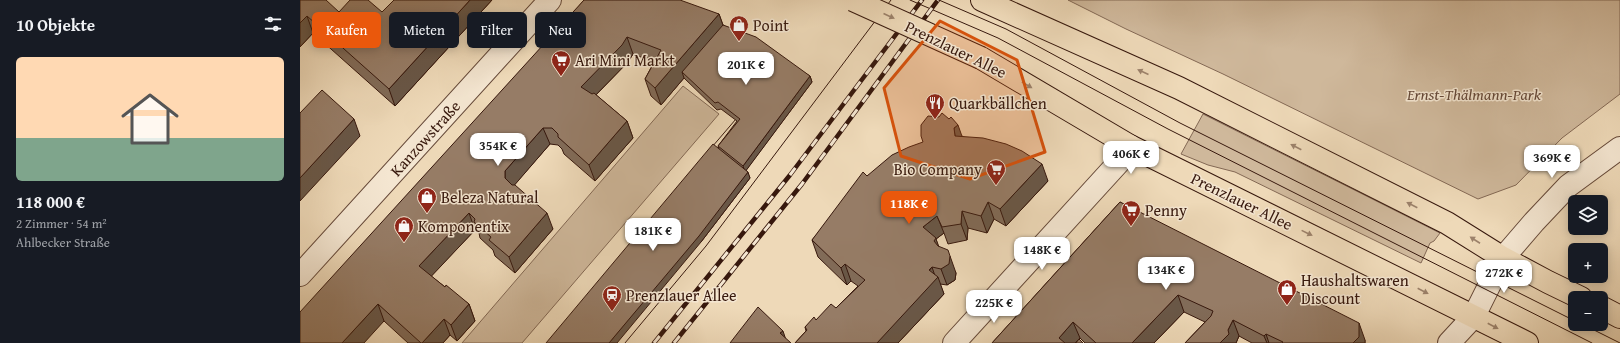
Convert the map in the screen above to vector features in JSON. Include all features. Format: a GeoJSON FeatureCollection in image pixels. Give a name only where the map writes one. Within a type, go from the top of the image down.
{"type":"FeatureCollection","features":[{"type":"Feature","properties":{"kind":"main road","name":"Prenzlauer Allee"},"geometry":{"type":"LineString","coordinates":[[853,0],[981,58],[1130,146],[1527,343]]}},
{"type":"Feature","properties":{"kind":"main road"},"geometry":{"type":"LineString","coordinates":[[982,0],[1179,88],[1447,223],[1503,258],[1568,292]]}},
{"type":"Feature","properties":{"kind":"main road"},"geometry":{"type":"LineString","coordinates":[[1608,311],[1620,316]]}},
{"type":"Feature","properties":{"kind":"street","name":"Kanzowstraße"},"geometry":{"type":"LineString","coordinates":[[300,275],[550,0]]}},
{"type":"Feature","properties":{"kind":"street"},"geometry":{"type":"LineString","coordinates":[[954,343],[1120,161],[1130,146]]}},
{"type":"Feature","properties":{"kind":"street"},"geometry":{"type":"LineString","coordinates":[[1449,343],[1474,316],[1503,258],[1534,222],[1568,186],[1620,148]]}},
{"type":"Feature","properties":{"kind":"highlighted area"},"geometry":{"type":"Polygon","coordinates":[[[940,21],[1017,60],[1045,152],[970,179],[901,156],[884,88],[940,21]]]}},
{"type":"Feature","properties":{"kind":"green space","name":"Ernst-Thälmann-Park"},"geometry":{"type":"Polygon","coordinates":[[[1068,0],[1620,0],[1620,94],[1562,138],[1516,185],[1478,199],[1068,0]]]}},
{"type":"Feature","properties":{"kind":"green space"},"geometry":{"type":"Polygon","coordinates":[[[683,86],[719,114],[522,343],[462,343],[683,86]]]}},
{"type":"Feature","properties":{"kind":"green space"},"geometry":{"type":"Polygon","coordinates":[[[1203,114],[1440,233],[1434,241],[1430,243],[1421,263],[1235,172],[1208,165],[1181,154],[1203,114]]]}},
{"type":"Feature","properties":{"kind":"building"},"geometry":{"type":"Polygon","coordinates":[[[300,0],[326,0],[339,12],[312,12],[312,20],[307,16],[300,23],[300,0]]]}},
{"type":"Feature","properties":{"kind":"building"},"geometry":{"type":"Polygon","coordinates":[[[350,0],[368,0],[382,12],[394,0],[470,0],[459,12],[389,12],[389,48],[426,48],[389,89],[343,48],[381,48],[381,12],[339,12],[350,0]]]}},
{"type":"Feature","properties":{"kind":"building"},"geometry":{"type":"Polygon","coordinates":[[[584,0],[680,0],[719,14],[655,88],[645,79],[661,50],[627,37],[622,45],[581,87],[592,94],[594,93],[627,121],[589,165],[558,137],[558,134],[552,128],[543,128],[505,171],[505,178],[512,185],[515,185],[547,213],[509,257],[489,240],[491,237],[474,222],[475,219],[469,213],[419,266],[445,287],[446,285],[469,304],[451,325],[444,319],[421,343],[378,304],[342,343],[300,343],[300,312],[540,48],[586,48],[586,12],[573,12],[584,0]]]}},
{"type":"Feature","properties":{"kind":"building"},"geometry":{"type":"Polygon","coordinates":[[[723,25],[756,37],[810,76],[743,166],[718,146],[740,119],[718,102],[715,103],[682,72],[723,25]]]}},
{"type":"Feature","properties":{"kind":"building"},"geometry":{"type":"Polygon","coordinates":[[[322,90],[354,119],[300,178],[300,113],[322,90]]]}},
{"type":"Feature","properties":{"kind":"building"},"geometry":{"type":"Polygon","coordinates":[[[942,113],[949,119],[951,117],[958,125],[954,128],[955,136],[983,138],[1006,144],[1022,151],[1042,164],[1000,209],[988,202],[981,216],[962,211],[961,224],[942,227],[937,216],[923,227],[936,238],[934,241],[938,246],[948,250],[950,256],[949,264],[941,269],[932,267],[929,270],[938,277],[877,343],[795,343],[807,330],[805,327],[814,317],[816,320],[831,304],[836,308],[865,280],[845,264],[841,268],[812,240],[863,172],[867,176],[892,155],[923,142],[921,136],[921,125],[928,116],[939,117],[942,113]]]}},
{"type":"Feature","properties":{"kind":"building"},"geometry":{"type":"Polygon","coordinates":[[[713,144],[748,172],[699,236],[609,343],[546,343],[713,144]]]}},
{"type":"Feature","properties":{"kind":"building"},"geometry":{"type":"Polygon","coordinates":[[[1120,202],[1359,323],[1359,337],[1353,343],[1282,343],[1283,342],[1266,334],[1264,336],[1233,320],[1228,330],[1229,334],[1220,343],[1185,343],[1211,316],[1213,311],[1178,295],[1132,343],[1096,343],[1073,322],[1059,338],[1065,343],[992,343],[1120,202]]]}},
{"type":"Feature","properties":{"kind":"building"},"geometry":{"type":"Polygon","coordinates":[[[758,307],[783,331],[780,333],[791,343],[730,343],[758,307]]]}},
{"type":"Feature","properties":{"kind":"building"},"geometry":{"type":"Polygon","coordinates":[[[1079,339],[1083,343],[1076,343],[1079,339]]]}},
{"type":"Feature","properties":{"kind":"tram line"},"geometry":{"type":"LineString","coordinates":[[625,343],[706,246],[891,0]]}},
{"type":"Feature","properties":{"kind":"tram line"},"geometry":{"type":"LineString","coordinates":[[910,0],[998,38],[1168,129],[1592,343]]}},
{"type":"Feature","properties":{"kind":"tram line"},"geometry":{"type":"LineString","coordinates":[[939,0],[1006,29],[1180,123],[1568,317]]}},
{"type":"Feature","properties":{"kind":"tram line"},"geometry":{"type":"LineString","coordinates":[[706,154],[736,119]]}},
{"type":"Feature","properties":{"kind":"tram line"},"geometry":{"type":"LineString","coordinates":[[1596,331],[1620,343]]}},
{"type":"Feature","properties":{"kind":"railway"},"geometry":{"type":"LineString","coordinates":[[654,343],[790,175],[922,0]]}},
{"type":"Feature","properties":{"kind":"railway"},"geometry":{"type":"LineString","coordinates":[[674,343],[802,184],[938,0]]}},
{"type":"Feature","properties":{"kind":"place","name":"Point"},"geometry":{"type":"Point","coordinates":[739,42]}},
{"type":"Feature","properties":{"kind":"place","name":"Ari Mini Markt"},"geometry":{"type":"Point","coordinates":[561,77]}},
{"type":"Feature","properties":{"kind":"place","name":"Quarkbällchen"},"geometry":{"type":"Point","coordinates":[935,120]}},
{"type":"Feature","properties":{"kind":"place","name":"Bio Company"},"geometry":{"type":"Point","coordinates":[996,186]}},
{"type":"Feature","properties":{"kind":"place","name":"Beleza Natural"},"geometry":{"type":"Point","coordinates":[427,214]}},
{"type":"Feature","properties":{"kind":"place","name":"Penny"},"geometry":{"type":"Point","coordinates":[1131,227]}},
{"type":"Feature","properties":{"kind":"place","name":"Komponentix"},"geometry":{"type":"Point","coordinates":[404,243]}},
{"type":"Feature","properties":{"kind":"place","name":"Haushaltswaren Discount"},"geometry":{"type":"Point","coordinates":[1287,306]}},
{"type":"Feature","properties":{"kind":"place","name":"Prenzlauer Allee"},"geometry":{"type":"Point","coordinates":[612,312]}}]}
